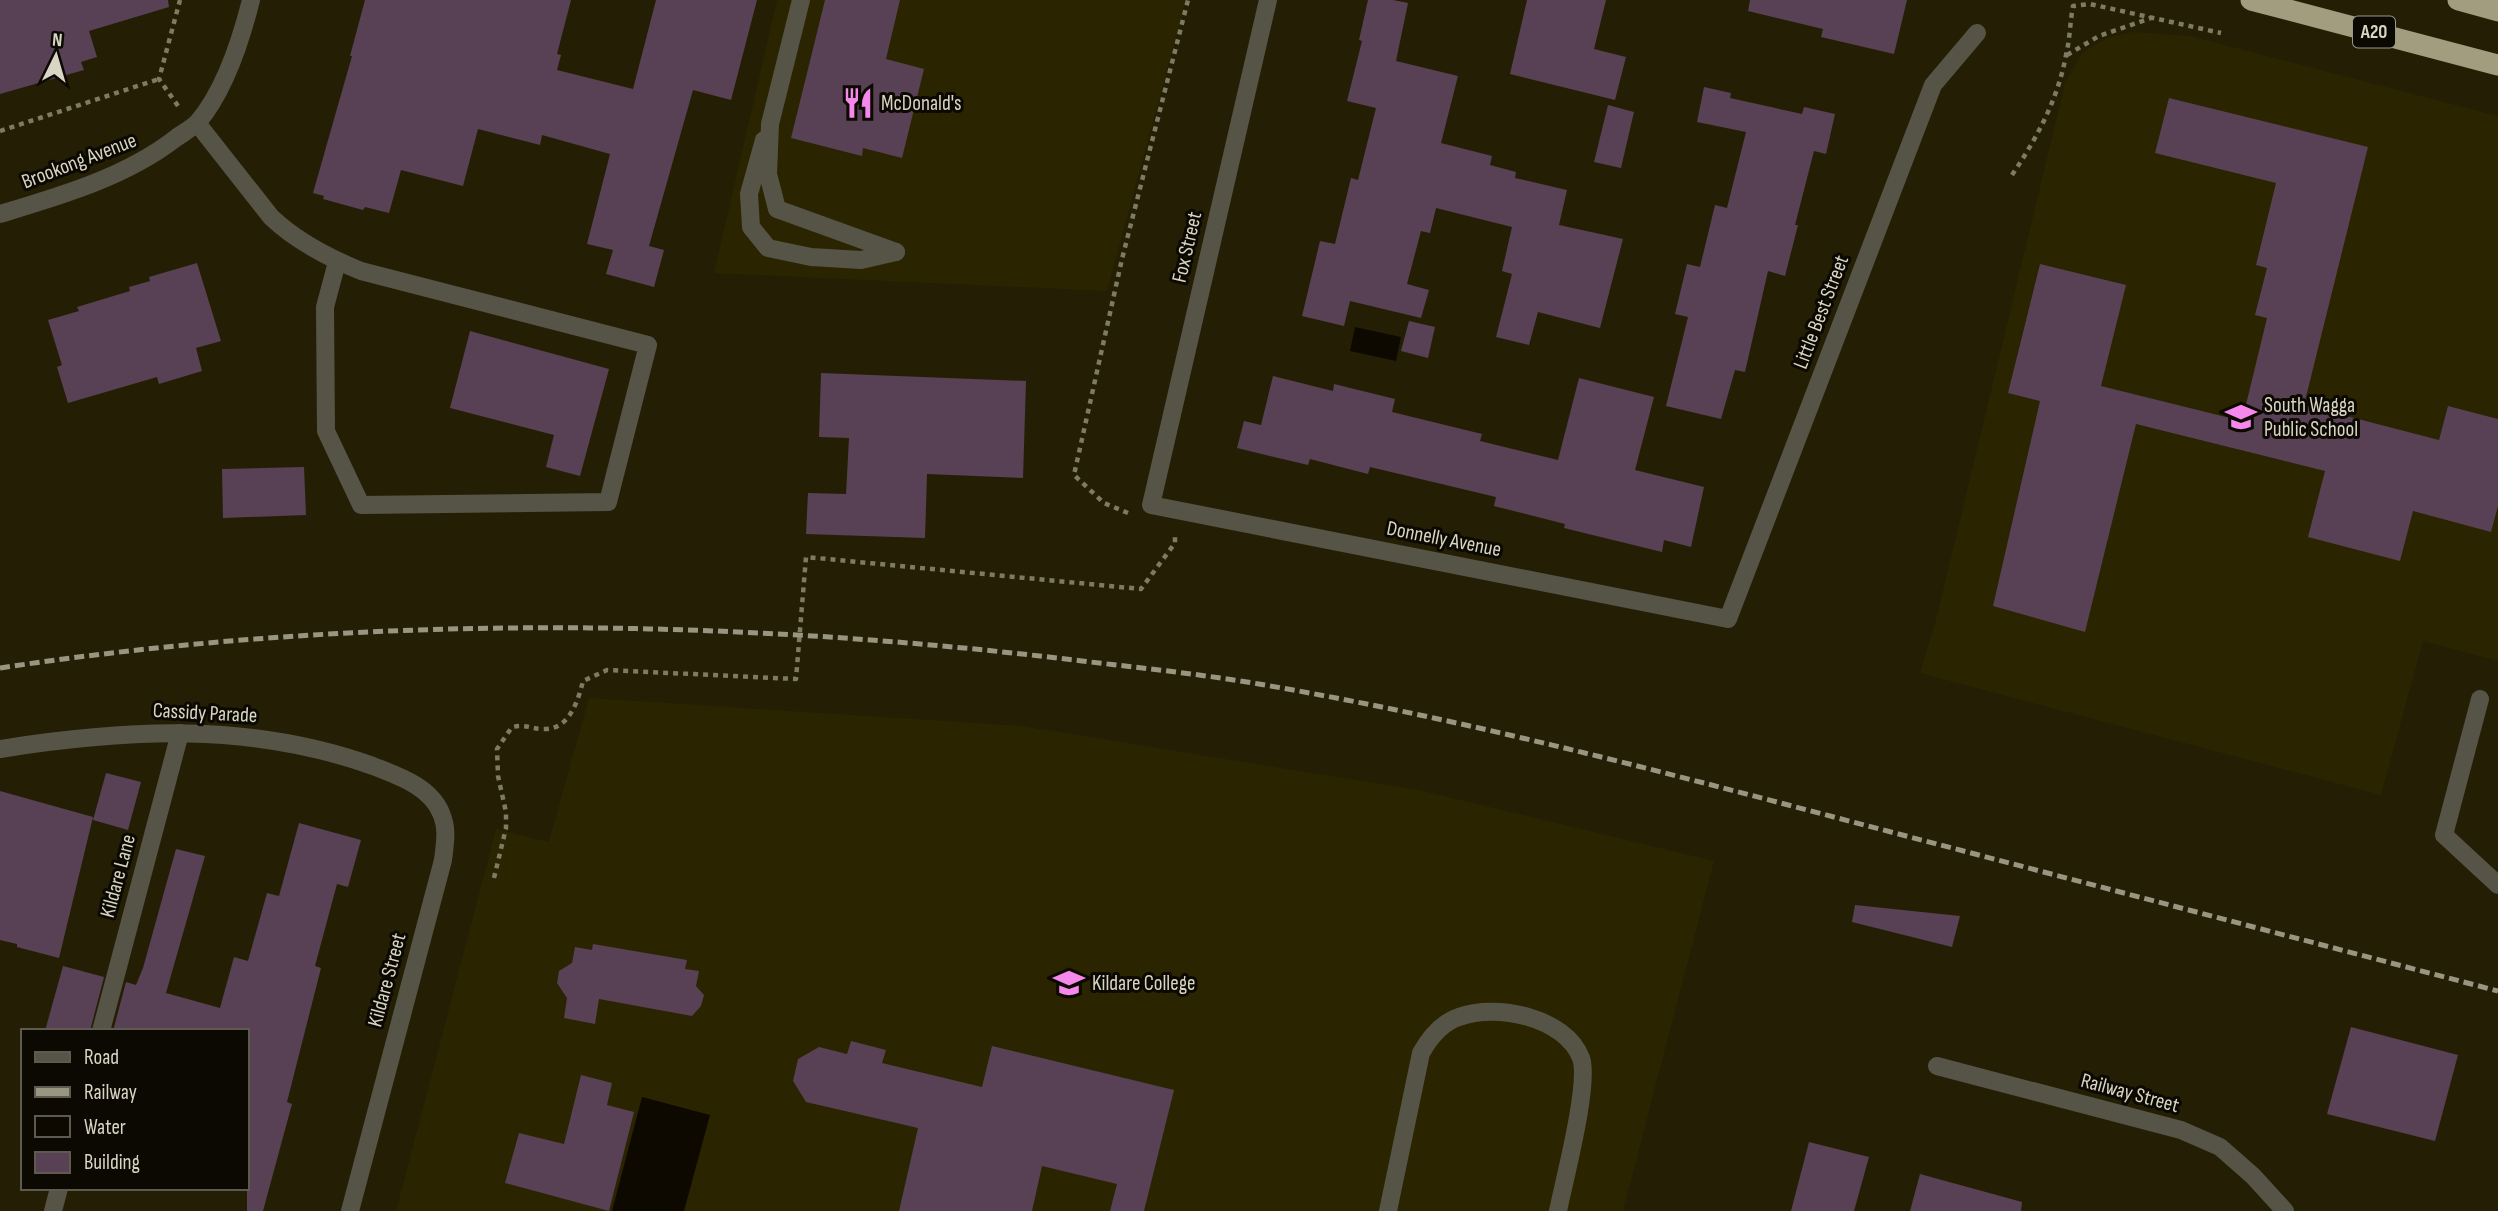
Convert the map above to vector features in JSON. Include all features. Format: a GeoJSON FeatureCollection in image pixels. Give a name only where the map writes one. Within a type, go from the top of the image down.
{"type":"FeatureCollection","features":[{"type":"Feature","properties":{"kind":"highway","name":"A20"},"geometry":{"type":"LineString","coordinates":[[2251,0],[2498,65]]}},
{"type":"Feature","properties":{"kind":"highway"},"geometry":{"type":"LineString","coordinates":[[2458,0],[2498,10]]}},
{"type":"Feature","properties":{"kind":"street","name":"Brookong Avenue"},"geometry":{"type":"LineString","coordinates":[[0,214],[50,199],[155,155],[197,123],[226,76],[251,0]]}},
{"type":"Feature","properties":{"kind":"street"},"geometry":{"type":"LineString","coordinates":[[770,124],[768,174],[777,209],[896,252],[861,260],[811,257],[768,248],[751,227],[749,194],[759,152],[770,124],[801,0]]}},
{"type":"Feature","properties":{"kind":"street","name":"Fox Street"},"geometry":{"type":"LineString","coordinates":[[1151,505],[1268,0]]}},
{"type":"Feature","properties":{"kind":"street","name":"Little Best Street"},"geometry":{"type":"LineString","coordinates":[[1728,619],[1933,85],[1977,33]]}},
{"type":"Feature","properties":{"kind":"street"},"geometry":{"type":"LineString","coordinates":[[197,123],[282,228],[337,262],[360,271],[648,345],[608,502],[361,505],[326,431],[325,307],[337,262]]}},
{"type":"Feature","properties":{"kind":"street","name":"Donnelly Avenue"},"geometry":{"type":"LineString","coordinates":[[1151,505],[1728,619]]}},
{"type":"Feature","properties":{"kind":"street"},"geometry":{"type":"LineString","coordinates":[[2480,699],[2444,835],[2498,885]]}},
{"type":"Feature","properties":{"kind":"street","name":"Cassidy Parade"},"geometry":{"type":"LineString","coordinates":[[0,748],[142,732],[218,733],[289,743],[353,759],[402,777]]}},
{"type":"Feature","properties":{"kind":"street","name":"Kildare Lane"},"geometry":{"type":"LineString","coordinates":[[102,1029],[180,733]]}},
{"type":"Feature","properties":{"kind":"street","name":"Kildare Street"},"geometry":{"type":"LineString","coordinates":[[349,1211],[443,860],[447,833],[441,811],[425,791],[402,777]]}},
{"type":"Feature","properties":{"kind":"street"},"geometry":{"type":"LineString","coordinates":[[1388,1211],[1421,1053],[1430,1036],[1456,1017],[1507,1011],[1550,1026],[1569,1040],[1581,1059],[1584,1084],[1558,1211]]}},
{"type":"Feature","properties":{"kind":"street","name":"Railway Street"},"geometry":{"type":"LineString","coordinates":[[1937,1066],[2181,1130],[2220,1147],[2253,1176],[2285,1211]]}},
{"type":"Feature","properties":{"kind":"street"},"geometry":{"type":"LineString","coordinates":[[53,1211],[58,1190]]}},
{"type":"Feature","properties":{"kind":"path"},"geometry":{"type":"LineString","coordinates":[[1129,514],[1104,503],[1074,475],[1122,259],[1188,0]]}},
{"type":"Feature","properties":{"kind":"path"},"geometry":{"type":"LineString","coordinates":[[2012,175],[2037,137],[2053,103],[2066,56],[2073,6],[2090,4],[2221,33]]}},
{"type":"Feature","properties":{"kind":"path"},"geometry":{"type":"LineString","coordinates":[[2066,56],[2099,36],[2152,18]]}},
{"type":"Feature","properties":{"kind":"path"},"geometry":{"type":"LineString","coordinates":[[0,131],[159,79]]}},
{"type":"Feature","properties":{"kind":"path"},"geometry":{"type":"LineString","coordinates":[[494,878],[506,820],[505,801],[498,776],[497,749],[512,727],[524,724],[547,730],[557,727],[574,709],[583,681],[607,670],[796,679],[806,556],[1141,589],[1175,543],[1174,534],[1167,530]]}},
{"type":"Feature","properties":{"kind":"shaded area"},"geometry":{"type":"Polygon","coordinates":[[[777,0],[1186,0],[1107,291],[714,273],[777,0]]]}},
{"type":"Feature","properties":{"kind":"shaded area","name":"South Wagga Public School"},"geometry":{"type":"Polygon","coordinates":[[[2132,32],[2190,36],[2498,116],[2498,661],[2423,641],[2381,795],[1920,673],[1936,620],[2065,83],[2082,53],[2107,38],[2132,32]]]}},
{"type":"Feature","properties":{"kind":"shaded area","name":"Kildare College"},"geometry":{"type":"Polygon","coordinates":[[[589,698],[1022,726],[1423,791],[1714,861],[1623,1211],[396,1211],[496,829],[549,842],[589,698]]]}},
{"type":"Feature","properties":{"kind":"water"},"geometry":{"type":"Polygon","coordinates":[[[1355,327],[1401,337],[1396,361],[1350,351],[1355,327]]]}},
{"type":"Feature","properties":{"kind":"water"},"geometry":{"type":"Polygon","coordinates":[[[642,1097],[710,1115],[684,1211],[612,1211],[642,1097]]]}},
{"type":"Feature","properties":{"kind":"building"},"geometry":{"type":"Polygon","coordinates":[[[0,0],[168,0],[169,7],[89,31],[97,57],[81,62],[84,70],[0,94],[0,0]]]}},
{"type":"Feature","properties":{"kind":"building"},"geometry":{"type":"Polygon","coordinates":[[[365,0],[571,0],[557,54],[561,55],[557,70],[633,89],[656,0],[757,0],[731,100],[693,90],[649,246],[664,250],[654,287],[606,274],[613,250],[587,244],[610,154],[542,135],[540,145],[478,129],[463,186],[401,170],[389,213],[365,207],[363,210],[323,199],[324,196],[313,193],[365,0]]]}},
{"type":"Feature","properties":{"kind":"building","name":"McDonald's"},"geometry":{"type":"Polygon","coordinates":[[[825,0],[900,0],[886,59],[924,69],[902,158],[863,148],[862,156],[791,138],[825,0]]]}},
{"type":"Feature","properties":{"kind":"building"},"geometry":{"type":"Polygon","coordinates":[[[1368,0],[1408,3],[1396,61],[1458,76],[1441,143],[1492,156],[1490,165],[1516,172],[1515,178],[1567,190],[1559,225],[1623,239],[1600,328],[1538,312],[1529,345],[1496,337],[1512,274],[1502,271],[1512,227],[1436,208],[1430,233],[1421,231],[1407,284],[1429,290],[1421,318],[1350,301],[1344,326],[1302,316],[1320,241],[1335,244],[1351,178],[1358,180],[1376,108],[1347,101],[1362,41],[1359,40],[1368,0]]]}},
{"type":"Feature","properties":{"kind":"building"},"geometry":{"type":"Polygon","coordinates":[[[1527,0],[1606,0],[1594,49],[1626,57],[1615,100],[1510,74],[1527,0]]]}},
{"type":"Feature","properties":{"kind":"building"},"geometry":{"type":"Polygon","coordinates":[[[1750,0],[1907,0],[1894,54],[1821,37],[1823,29],[1748,11],[1750,0]]]}},
{"type":"Feature","properties":{"kind":"building"},"geometry":{"type":"Polygon","coordinates":[[[1704,87],[1731,93],[1730,98],[1802,114],[1804,107],[1835,114],[1826,154],[1814,151],[1785,276],[1768,271],[1745,372],[1735,370],[1721,419],[1666,406],[1688,317],[1675,314],[1687,264],[1700,267],[1715,205],[1727,208],[1746,132],[1697,122],[1704,87]]]}},
{"type":"Feature","properties":{"kind":"building"},"geometry":{"type":"Polygon","coordinates":[[[2169,98],[2368,147],[2304,405],[2439,440],[2448,406],[2498,419],[2498,506],[2491,532],[2413,511],[2400,561],[2308,537],[2325,471],[2136,424],[2085,632],[1993,606],[2040,401],[2008,393],[2040,264],[2126,285],[2101,386],[2242,421],[2267,318],[2255,315],[2267,268],[2256,265],[2276,183],[2155,153],[2169,98]]]}},
{"type":"Feature","properties":{"kind":"building"},"geometry":{"type":"Polygon","coordinates":[[[1608,105],[1634,112],[1621,168],[1594,162],[1608,105]]]}},
{"type":"Feature","properties":{"kind":"building"},"geometry":{"type":"Polygon","coordinates":[[[197,263],[221,341],[196,348],[202,371],[159,384],[157,377],[68,403],[57,367],[62,365],[48,320],[79,311],[77,307],[130,291],[129,287],[150,281],[149,277],[197,263]]]}},
{"type":"Feature","properties":{"kind":"building"},"geometry":{"type":"Polygon","coordinates":[[[1409,321],[1435,327],[1428,358],[1401,351],[1409,321]]]}},
{"type":"Feature","properties":{"kind":"building"},"geometry":{"type":"Polygon","coordinates":[[[470,331],[609,369],[580,476],[546,467],[554,435],[450,408],[470,331]]]}},
{"type":"Feature","properties":{"kind":"building"},"geometry":{"type":"Polygon","coordinates":[[[821,373],[1026,381],[1023,478],[927,474],[925,538],[806,534],[808,493],[846,494],[849,438],[819,437],[821,373]]]}},
{"type":"Feature","properties":{"kind":"building"},"geometry":{"type":"Polygon","coordinates":[[[1273,376],[1333,391],[1334,384],[1395,399],[1392,412],[1482,434],[1480,441],[1558,460],[1579,378],[1654,397],[1635,470],[1704,487],[1691,547],[1664,540],[1662,552],[1564,528],[1565,524],[1494,506],[1496,497],[1370,467],[1368,474],[1310,459],[1308,465],[1237,448],[1244,421],[1261,425],[1273,376]]]}},
{"type":"Feature","properties":{"kind":"building"},"geometry":{"type":"Polygon","coordinates":[[[304,467],[306,515],[223,518],[222,469],[304,467]]]}},
{"type":"Feature","properties":{"kind":"building"},"geometry":{"type":"Polygon","coordinates":[[[106,773],[141,782],[128,830],[93,820],[106,773]]]}},
{"type":"Feature","properties":{"kind":"building"},"geometry":{"type":"Polygon","coordinates":[[[0,791],[93,817],[59,958],[0,940],[0,791]]]}},
{"type":"Feature","properties":{"kind":"building"},"geometry":{"type":"Polygon","coordinates":[[[299,823],[361,840],[348,887],[337,884],[315,966],[321,968],[287,1102],[292,1104],[263,1211],[247,1211],[248,1029],[114,1029],[126,982],[136,985],[143,968],[176,849],[205,856],[166,993],[220,1008],[234,957],[248,961],[267,893],[279,896],[299,823]]]}},
{"type":"Feature","properties":{"kind":"building"},"geometry":{"type":"Polygon","coordinates":[[[1855,905],[1960,916],[1952,947],[1852,922],[1855,905]]]}},
{"type":"Feature","properties":{"kind":"building"},"geometry":{"type":"Polygon","coordinates":[[[593,944],[687,960],[685,969],[699,971],[696,986],[704,995],[701,1006],[692,1016],[599,999],[595,1024],[564,1018],[567,998],[557,983],[559,971],[572,963],[575,947],[592,950],[593,944]]]}},
{"type":"Feature","properties":{"kind":"building"},"geometry":{"type":"Polygon","coordinates":[[[63,966],[104,977],[91,1029],[46,1029],[63,966]]]}},
{"type":"Feature","properties":{"kind":"building"},"geometry":{"type":"Polygon","coordinates":[[[2351,1027],[2458,1055],[2435,1141],[2327,1114],[2351,1027]]]}},
{"type":"Feature","properties":{"kind":"building"},"geometry":{"type":"Polygon","coordinates":[[[851,1041],[886,1050],[882,1063],[982,1087],[992,1046],[1174,1090],[1144,1211],[1110,1211],[1117,1184],[1042,1166],[1032,1211],[899,1211],[918,1128],[806,1102],[793,1081],[798,1059],[819,1047],[847,1054],[851,1041]]]}},
{"type":"Feature","properties":{"kind":"building"},"geometry":{"type":"Polygon","coordinates":[[[581,1075],[612,1083],[607,1105],[634,1112],[609,1211],[505,1183],[519,1133],[564,1144],[581,1075]]]}},
{"type":"Feature","properties":{"kind":"building"},"geometry":{"type":"Polygon","coordinates":[[[1809,1142],[1869,1157],[1854,1211],[1791,1211],[1809,1142]]]}},
{"type":"Feature","properties":{"kind":"building"},"geometry":{"type":"Polygon","coordinates":[[[1920,1174],[2022,1202],[2021,1211],[1910,1211],[1920,1174]]]}},
{"type":"Feature","properties":{"kind":"railway"},"geometry":{"type":"LineString","coordinates":[[0,668],[134,650],[269,638],[405,630],[541,628],[812,636],[947,646],[1193,674],[1336,698],[1565,748],[2498,991]]}},
{"type":"Feature","properties":{"kind":"place","name":"McDonald's"},"geometry":{"type":"Point","coordinates":[858,103]}},
{"type":"Feature","properties":{"kind":"place","name":"South Wagga Public School"},"geometry":{"type":"Point","coordinates":[2241,417]}},
{"type":"Feature","properties":{"kind":"place","name":"Kildare College"},"geometry":{"type":"Point","coordinates":[1069,983]}}]}
